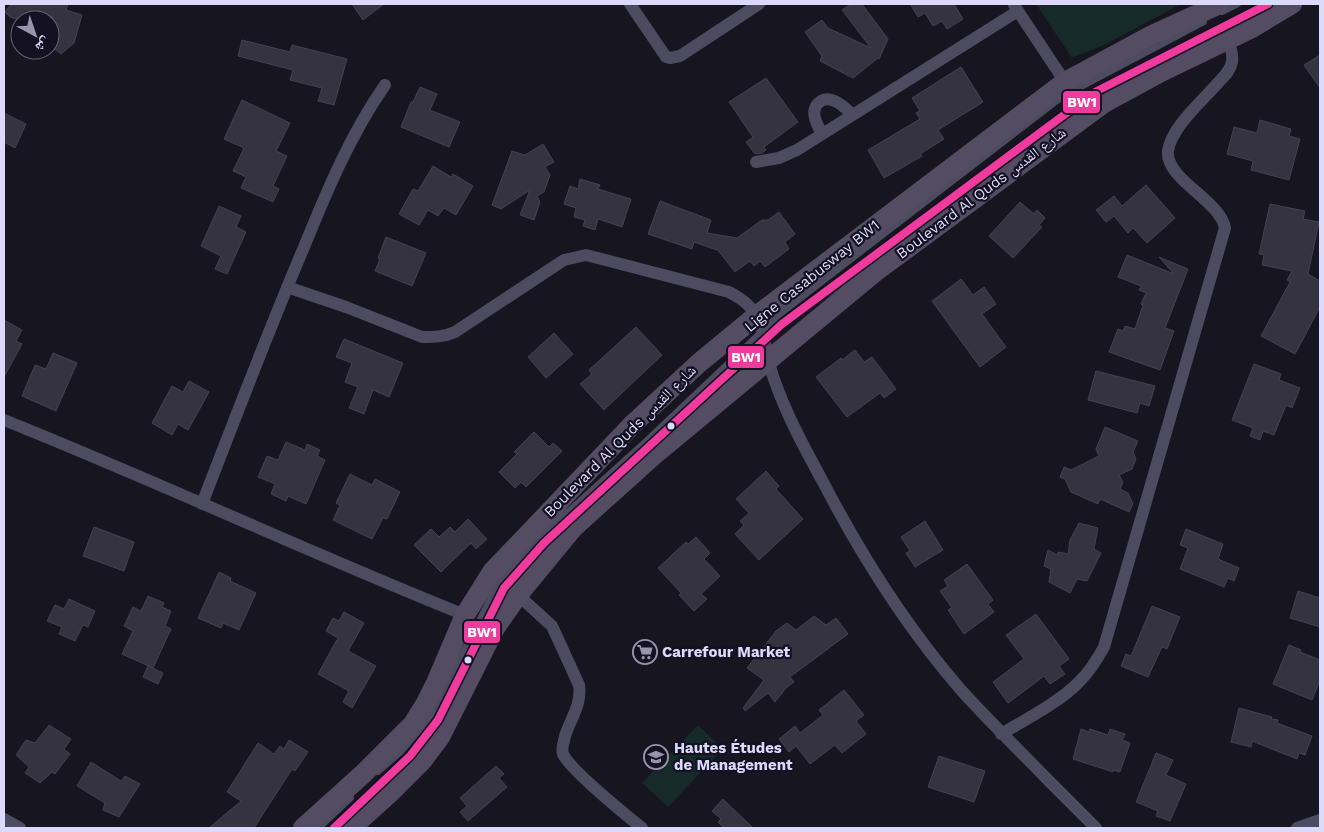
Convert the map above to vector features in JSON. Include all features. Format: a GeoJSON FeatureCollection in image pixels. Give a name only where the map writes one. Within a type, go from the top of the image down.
{"type":"FeatureCollection","features":[{"type":"Feature","properties":{"kind":"main road","name":"Boulevard Al Quds شارع القدس"},"geometry":{"type":"LineString","coordinates":[[303,828],[363,774],[413,724],[430,696],[465,615],[492,572],[634,423],[699,363],[761,329],[1065,82],[1152,35],[1220,4]]}},
{"type":"Feature","properties":{"kind":"main road","name":"Boulevard Al Quds شارع القدس"},"geometry":{"type":"LineString","coordinates":[[351,828],[422,761],[440,737],[495,628],[518,595],[574,528],[654,455],[875,272],[1104,103],[1161,72],[1252,28],[1292,4]]}},
{"type":"Feature","properties":{"kind":"street"},"geometry":{"type":"LineString","coordinates":[[630,4],[666,57],[670,58],[680,56],[759,4]]}},
{"type":"Feature","properties":{"kind":"street"},"geometry":{"type":"LineString","coordinates":[[756,162],[774,160],[822,134],[1015,7],[1065,82]]}},
{"type":"Feature","properties":{"kind":"street"},"geometry":{"type":"LineString","coordinates":[[1001,734],[1033,715],[1078,683],[1088,672],[1104,647],[1225,228],[1224,223],[1215,210],[1175,171],[1168,158],[1168,151],[1175,131],[1230,69],[1232,55],[1227,40]]}},
{"type":"Feature","properties":{"kind":"street"},"geometry":{"type":"LineString","coordinates":[[202,504],[287,287],[344,153],[364,115],[385,85]]}},
{"type":"Feature","properties":{"kind":"street"},"geometry":{"type":"LineString","coordinates":[[822,134],[814,114],[815,106],[819,102],[826,99],[834,100],[852,114]]}},
{"type":"Feature","properties":{"kind":"street"},"geometry":{"type":"LineString","coordinates":[[287,287],[422,337],[445,336],[454,332],[564,260],[586,255],[729,292],[743,300],[752,310],[761,329],[775,384],[814,466],[879,579],[922,640],[955,682],[1001,734],[1096,828]]}},
{"type":"Feature","properties":{"kind":"street"},"geometry":{"type":"LineString","coordinates":[[4,420],[90,454],[202,504],[465,615]]}},
{"type":"Feature","properties":{"kind":"street"},"geometry":{"type":"LineString","coordinates":[[518,595],[552,626],[579,685],[579,703],[566,733],[562,748],[564,755],[588,781],[642,828]]}},
{"type":"Feature","properties":{"kind":"street"},"geometry":{"type":"LineString","coordinates":[[4,819],[20,828]]}},
{"type":"Feature","properties":{"kind":"street"},"geometry":{"type":"LineString","coordinates":[[1298,828],[1320,820]]}},
{"type":"Feature","properties":{"kind":"lane","name":"Ligne Casabusway BW1"},"geometry":{"type":"LineString","coordinates":[[373,777],[401,752],[430,719],[498,585],[533,543],[639,447],[761,329],[1062,97],[1238,4]]}},
{"type":"Feature","properties":{"kind":"lane","name":"Ligne Casabusway BW1"},"geometry":{"type":"LineString","coordinates":[[334,828],[410,756],[438,720],[504,588],[544,543],[761,329],[782,324],[1095,92],[1268,4]]}},
{"type":"Feature","properties":{"kind":"lane"},"geometry":{"type":"LineString","coordinates":[[319,828],[359,790]]}},
{"type":"Feature","properties":{"kind":"green space"},"geometry":{"type":"Polygon","coordinates":[[[1036,4],[1181,4],[1104,45],[1072,58],[1036,4]]]}},
{"type":"Feature","properties":{"kind":"green space"},"geometry":{"type":"Polygon","coordinates":[[[698,725],[723,749],[668,807],[642,783],[698,725]]]}},
{"type":"Feature","properties":{"kind":"building"},"geometry":{"type":"Polygon","coordinates":[[[11,4],[68,4],[66,10],[82,15],[74,43],[61,54],[60,10],[10,10],[10,17],[5,12],[11,4]]]}},
{"type":"Feature","properties":{"kind":"building"},"geometry":{"type":"Polygon","coordinates":[[[352,4],[384,4],[363,20],[352,4]]]}},
{"type":"Feature","properties":{"kind":"building"},"geometry":{"type":"Polygon","coordinates":[[[851,4],[862,4],[888,39],[879,59],[853,78],[820,61],[822,56],[805,32],[822,20],[828,28],[871,48],[842,10],[851,4]]]}},
{"type":"Feature","properties":{"kind":"building"},"geometry":{"type":"Polygon","coordinates":[[[910,4],[954,4],[963,19],[947,29],[942,21],[933,26],[925,13],[918,17],[910,4]]]}},
{"type":"Feature","properties":{"kind":"building"},"geometry":{"type":"Polygon","coordinates":[[[242,40],[290,52],[292,45],[347,59],[334,105],[318,101],[322,88],[290,80],[293,70],[238,56],[242,40]]]}},
{"type":"Feature","properties":{"kind":"building"},"geometry":{"type":"Polygon","coordinates":[[[1320,55],[1320,88],[1304,65],[1320,55]]]}},
{"type":"Feature","properties":{"kind":"building"},"geometry":{"type":"Polygon","coordinates":[[[961,67],[983,102],[938,130],[944,139],[920,154],[922,156],[884,178],[868,150],[920,119],[916,113],[920,111],[912,98],[961,67]]]}},
{"type":"Feature","properties":{"kind":"building"},"geometry":{"type":"Polygon","coordinates":[[[766,78],[798,122],[764,147],[766,150],[762,153],[755,154],[746,142],[753,137],[729,102],[766,78]]]}},
{"type":"Feature","properties":{"kind":"building"},"geometry":{"type":"Polygon","coordinates":[[[420,87],[437,94],[430,110],[460,122],[449,147],[401,127],[411,102],[413,102],[420,87]]]}},
{"type":"Feature","properties":{"kind":"building"},"geometry":{"type":"Polygon","coordinates":[[[242,100],[290,123],[276,151],[287,156],[273,186],[279,189],[273,202],[241,188],[246,177],[233,171],[244,148],[224,139],[242,100]]]}},
{"type":"Feature","properties":{"kind":"building"},"geometry":{"type":"Polygon","coordinates":[[[4,113],[26,124],[15,148],[4,142],[4,113]]]}},
{"type":"Feature","properties":{"kind":"building"},"geometry":{"type":"Polygon","coordinates":[[[1260,120],[1291,129],[1289,136],[1300,139],[1289,180],[1251,170],[1253,161],[1227,154],[1234,127],[1257,133],[1260,120]]]}},
{"type":"Feature","properties":{"kind":"building"},"geometry":{"type":"Polygon","coordinates":[[[543,144],[554,162],[545,167],[550,175],[544,192],[537,196],[540,202],[534,220],[520,215],[530,190],[501,209],[492,205],[512,151],[525,155],[543,144]]]}},
{"type":"Feature","properties":{"kind":"building"},"geometry":{"type":"Polygon","coordinates":[[[433,166],[451,177],[453,174],[473,186],[456,215],[444,208],[438,216],[428,210],[419,225],[399,214],[413,189],[418,191],[433,166]]]}},
{"type":"Feature","properties":{"kind":"building"},"geometry":{"type":"Polygon","coordinates":[[[580,179],[600,185],[598,189],[631,199],[622,227],[598,219],[595,230],[583,226],[585,220],[574,217],[576,208],[564,204],[570,186],[578,189],[580,179]]]}},
{"type":"Feature","properties":{"kind":"building"},"geometry":{"type":"Polygon","coordinates":[[[1146,185],[1175,218],[1147,243],[1133,228],[1128,233],[1114,216],[1106,222],[1096,210],[1114,196],[1122,206],[1146,185]]]}},
{"type":"Feature","properties":{"kind":"building"},"geometry":{"type":"Polygon","coordinates":[[[660,201],[711,220],[707,233],[737,238],[762,220],[768,220],[779,212],[795,234],[785,242],[789,249],[765,267],[760,261],[754,266],[750,261],[735,272],[717,249],[694,242],[692,249],[648,234],[660,201]]]}},
{"type":"Feature","properties":{"kind":"building"},"geometry":{"type":"Polygon","coordinates":[[[1020,202],[1034,214],[1037,210],[1045,218],[1039,225],[1042,227],[1013,258],[989,236],[1020,202]]]}},
{"type":"Feature","properties":{"kind":"building"},"geometry":{"type":"Polygon","coordinates":[[[1270,204],[1305,211],[1303,219],[1319,222],[1308,274],[1320,281],[1320,307],[1295,354],[1261,336],[1290,282],[1287,280],[1292,271],[1262,265],[1264,255],[1259,254],[1270,204]]]}},
{"type":"Feature","properties":{"kind":"building"},"geometry":{"type":"Polygon","coordinates":[[[219,206],[241,216],[236,227],[246,232],[227,274],[215,269],[221,256],[201,246],[219,206]]]}},
{"type":"Feature","properties":{"kind":"building"},"geometry":{"type":"Polygon","coordinates":[[[386,237],[426,253],[412,286],[375,271],[386,237]]]}},
{"type":"Feature","properties":{"kind":"building"},"geometry":{"type":"Polygon","coordinates":[[[1127,255],[1174,274],[1159,257],[1188,269],[1165,328],[1174,331],[1160,370],[1109,352],[1118,329],[1123,331],[1125,326],[1135,329],[1143,305],[1141,304],[1146,293],[1139,290],[1141,286],[1118,277],[1127,255]]]}},
{"type":"Feature","properties":{"kind":"building"},"geometry":{"type":"Polygon","coordinates":[[[961,279],[973,295],[984,287],[996,304],[982,314],[1006,347],[980,367],[932,301],[961,279]]]}},
{"type":"Feature","properties":{"kind":"building"},"geometry":{"type":"Polygon","coordinates":[[[4,320],[22,330],[16,341],[22,344],[4,377],[4,320]]]}},
{"type":"Feature","properties":{"kind":"building"},"geometry":{"type":"Polygon","coordinates":[[[636,327],[662,355],[604,410],[580,384],[592,374],[589,370],[636,327]]]}},
{"type":"Feature","properties":{"kind":"building"},"geometry":{"type":"Polygon","coordinates":[[[554,333],[573,354],[546,378],[528,357],[554,333]]]}},
{"type":"Feature","properties":{"kind":"building"},"geometry":{"type":"Polygon","coordinates":[[[344,339],[403,363],[389,397],[373,390],[364,414],[349,408],[358,387],[345,382],[352,363],[336,357],[344,339]]]}},
{"type":"Feature","properties":{"kind":"building"},"geometry":{"type":"Polygon","coordinates":[[[855,350],[864,362],[872,357],[896,389],[884,398],[880,393],[847,417],[816,377],[855,350]]]}},
{"type":"Feature","properties":{"kind":"building"},"geometry":{"type":"Polygon","coordinates":[[[53,353],[77,363],[56,411],[22,396],[35,365],[46,369],[53,353]]]}},
{"type":"Feature","properties":{"kind":"building"},"geometry":{"type":"Polygon","coordinates":[[[1254,364],[1281,374],[1279,380],[1300,388],[1292,408],[1286,405],[1274,435],[1263,431],[1260,440],[1250,436],[1253,428],[1232,420],[1254,364]]]}},
{"type":"Feature","properties":{"kind":"building"},"geometry":{"type":"Polygon","coordinates":[[[1096,371],[1155,386],[1149,406],[1140,403],[1137,413],[1088,400],[1096,371]]]}},
{"type":"Feature","properties":{"kind":"building"},"geometry":{"type":"Polygon","coordinates":[[[189,381],[209,392],[188,430],[178,424],[172,435],[152,423],[172,386],[183,392],[189,381]]]}},
{"type":"Feature","properties":{"kind":"building"},"geometry":{"type":"Polygon","coordinates":[[[1105,427],[1138,441],[1133,452],[1136,459],[1132,469],[1119,475],[1123,482],[1120,489],[1128,493],[1133,504],[1129,512],[1100,499],[1098,504],[1071,492],[1065,479],[1060,477],[1064,467],[1071,470],[1099,456],[1096,449],[1105,427]]]}},
{"type":"Feature","properties":{"kind":"building"},"geometry":{"type":"Polygon","coordinates":[[[534,432],[549,447],[553,443],[562,451],[526,487],[521,482],[515,488],[499,472],[517,454],[514,452],[534,432]]]}},
{"type":"Feature","properties":{"kind":"building"},"geometry":{"type":"Polygon","coordinates":[[[286,442],[305,450],[307,444],[320,450],[317,456],[325,460],[306,504],[288,496],[286,501],[271,494],[275,484],[258,477],[267,456],[278,460],[286,442]]]}},
{"type":"Feature","properties":{"kind":"building"},"geometry":{"type":"Polygon","coordinates":[[[766,471],[779,486],[776,489],[803,519],[759,560],[735,534],[744,525],[740,521],[749,513],[736,499],[766,471]]]}},
{"type":"Feature","properties":{"kind":"building"},"geometry":{"type":"Polygon","coordinates":[[[350,474],[372,485],[375,479],[400,492],[387,519],[383,518],[372,539],[333,520],[340,505],[336,503],[350,474]]]}},
{"type":"Feature","properties":{"kind":"building"},"geometry":{"type":"Polygon","coordinates":[[[468,519],[487,539],[476,549],[471,543],[441,572],[414,545],[431,529],[439,537],[450,527],[455,532],[468,519]]]}},
{"type":"Feature","properties":{"kind":"building"},"geometry":{"type":"Polygon","coordinates":[[[925,521],[943,550],[915,567],[906,553],[910,551],[901,537],[925,521]]]}},
{"type":"Feature","properties":{"kind":"building"},"geometry":{"type":"Polygon","coordinates":[[[1079,523],[1098,528],[1094,549],[1101,553],[1087,581],[1077,579],[1070,593],[1049,582],[1051,569],[1044,566],[1048,550],[1057,555],[1058,552],[1068,554],[1070,540],[1079,523]]]}},
{"type":"Feature","properties":{"kind":"building"},"geometry":{"type":"Polygon","coordinates":[[[94,527],[134,542],[124,571],[83,556],[94,527]]]}},
{"type":"Feature","properties":{"kind":"building"},"geometry":{"type":"Polygon","coordinates":[[[1186,529],[1223,544],[1218,559],[1239,568],[1234,581],[1228,578],[1224,587],[1180,569],[1188,548],[1180,545],[1186,529]]]}},
{"type":"Feature","properties":{"kind":"building"},"geometry":{"type":"Polygon","coordinates":[[[696,537],[710,553],[704,559],[720,576],[701,594],[707,599],[694,611],[679,595],[681,593],[658,568],[686,542],[688,544],[696,537]]]}},
{"type":"Feature","properties":{"kind":"building"},"geometry":{"type":"Polygon","coordinates":[[[967,564],[993,600],[988,604],[994,612],[964,634],[948,610],[952,608],[940,591],[948,586],[944,580],[967,564]]]}},
{"type":"Feature","properties":{"kind":"building"},"geometry":{"type":"Polygon","coordinates":[[[219,572],[231,578],[230,581],[256,593],[239,630],[223,623],[221,628],[198,618],[219,572]]]}},
{"type":"Feature","properties":{"kind":"building"},"geometry":{"type":"Polygon","coordinates":[[[1298,591],[1320,598],[1320,627],[1290,618],[1298,591]]]}},
{"type":"Feature","properties":{"kind":"building"},"geometry":{"type":"Polygon","coordinates":[[[148,596],[164,603],[162,607],[171,611],[165,626],[171,629],[153,668],[122,654],[133,631],[124,626],[133,607],[141,611],[148,596]]]}},
{"type":"Feature","properties":{"kind":"building"},"geometry":{"type":"Polygon","coordinates":[[[69,599],[95,611],[88,627],[83,625],[75,641],[59,634],[62,627],[47,621],[55,605],[64,609],[69,599]]]}},
{"type":"Feature","properties":{"kind":"building"},"geometry":{"type":"Polygon","coordinates":[[[1152,606],[1180,617],[1167,649],[1162,647],[1148,677],[1121,666],[1126,654],[1131,656],[1152,606]]]}},
{"type":"Feature","properties":{"kind":"building"},"geometry":{"type":"Polygon","coordinates":[[[344,612],[364,623],[348,651],[376,666],[352,708],[343,702],[349,691],[318,674],[338,638],[326,631],[333,618],[339,621],[344,612]]]}},
{"type":"Feature","properties":{"kind":"building"},"geometry":{"type":"Polygon","coordinates":[[[1036,614],[1069,659],[1059,666],[1065,674],[1050,684],[1044,676],[1008,703],[993,682],[1024,659],[1006,635],[1036,614]]]}},
{"type":"Feature","properties":{"kind":"building"},"geometry":{"type":"Polygon","coordinates":[[[814,616],[826,625],[836,618],[848,634],[790,677],[794,682],[786,688],[775,702],[768,693],[745,711],[743,708],[764,680],[747,668],[776,631],[787,623],[796,630],[814,616]]]}},
{"type":"Feature","properties":{"kind":"building"},"geometry":{"type":"Polygon","coordinates":[[[1289,645],[1301,650],[1300,652],[1320,660],[1320,680],[1312,700],[1273,684],[1289,645]]]}},
{"type":"Feature","properties":{"kind":"building"},"geometry":{"type":"Polygon","coordinates":[[[148,666],[163,673],[158,684],[143,677],[148,666]]]}},
{"type":"Feature","properties":{"kind":"building"},"geometry":{"type":"Polygon","coordinates":[[[844,690],[864,715],[856,721],[866,734],[842,753],[835,745],[810,764],[796,746],[789,752],[779,739],[795,726],[800,733],[823,715],[819,710],[844,690]]]}},
{"type":"Feature","properties":{"kind":"building"},"geometry":{"type":"Polygon","coordinates":[[[1239,708],[1272,717],[1271,719],[1278,720],[1277,723],[1312,736],[1305,755],[1299,753],[1297,759],[1252,741],[1251,747],[1231,742],[1239,708]]]}},
{"type":"Feature","properties":{"kind":"building"},"geometry":{"type":"Polygon","coordinates":[[[49,725],[71,739],[64,749],[70,754],[55,774],[52,772],[40,783],[25,773],[29,767],[16,755],[26,740],[35,743],[49,725]]]}},
{"type":"Feature","properties":{"kind":"building"},"geometry":{"type":"Polygon","coordinates":[[[1081,729],[1089,732],[1090,729],[1108,735],[1110,729],[1125,734],[1122,740],[1130,743],[1120,772],[1113,770],[1113,772],[1073,759],[1081,729]]]}},
{"type":"Feature","properties":{"kind":"building"},"geometry":{"type":"Polygon","coordinates":[[[289,740],[308,752],[295,771],[292,769],[254,828],[209,828],[241,801],[227,792],[258,743],[274,754],[280,746],[284,749],[289,740]]]}},
{"type":"Feature","properties":{"kind":"building"},"geometry":{"type":"Polygon","coordinates":[[[1156,753],[1173,760],[1166,775],[1186,784],[1170,821],[1156,816],[1158,811],[1136,802],[1156,753]]]}},
{"type":"Feature","properties":{"kind":"building"},"geometry":{"type":"Polygon","coordinates":[[[939,756],[985,771],[974,802],[928,787],[939,756]]]}},
{"type":"Feature","properties":{"kind":"building"},"geometry":{"type":"Polygon","coordinates":[[[91,762],[121,781],[125,776],[140,784],[119,817],[103,810],[105,803],[77,786],[91,762]]]}},
{"type":"Feature","properties":{"kind":"building"},"geometry":{"type":"Polygon","coordinates":[[[496,766],[504,774],[499,778],[507,787],[468,821],[460,812],[467,806],[460,798],[496,766]]]}},
{"type":"Feature","properties":{"kind":"building"},"geometry":{"type":"Polygon","coordinates":[[[723,799],[753,828],[724,828],[718,822],[721,819],[712,811],[723,799]]]}},
{"type":"Feature","properties":{"kind":"transit line","name":"BW1"},"geometry":{"type":"LineString","coordinates":[[334,828],[410,756],[438,720],[504,588],[544,543],[782,324],[1095,92],[1268,4]]}},
{"type":"Feature","properties":{"kind":"place","name":"Carrefour Market"},"geometry":{"type":"Point","coordinates":[645,652]}},
{"type":"Feature","properties":{"kind":"place","name":"Hautes Études de Management"},"geometry":{"type":"Point","coordinates":[656,757]}}]}
